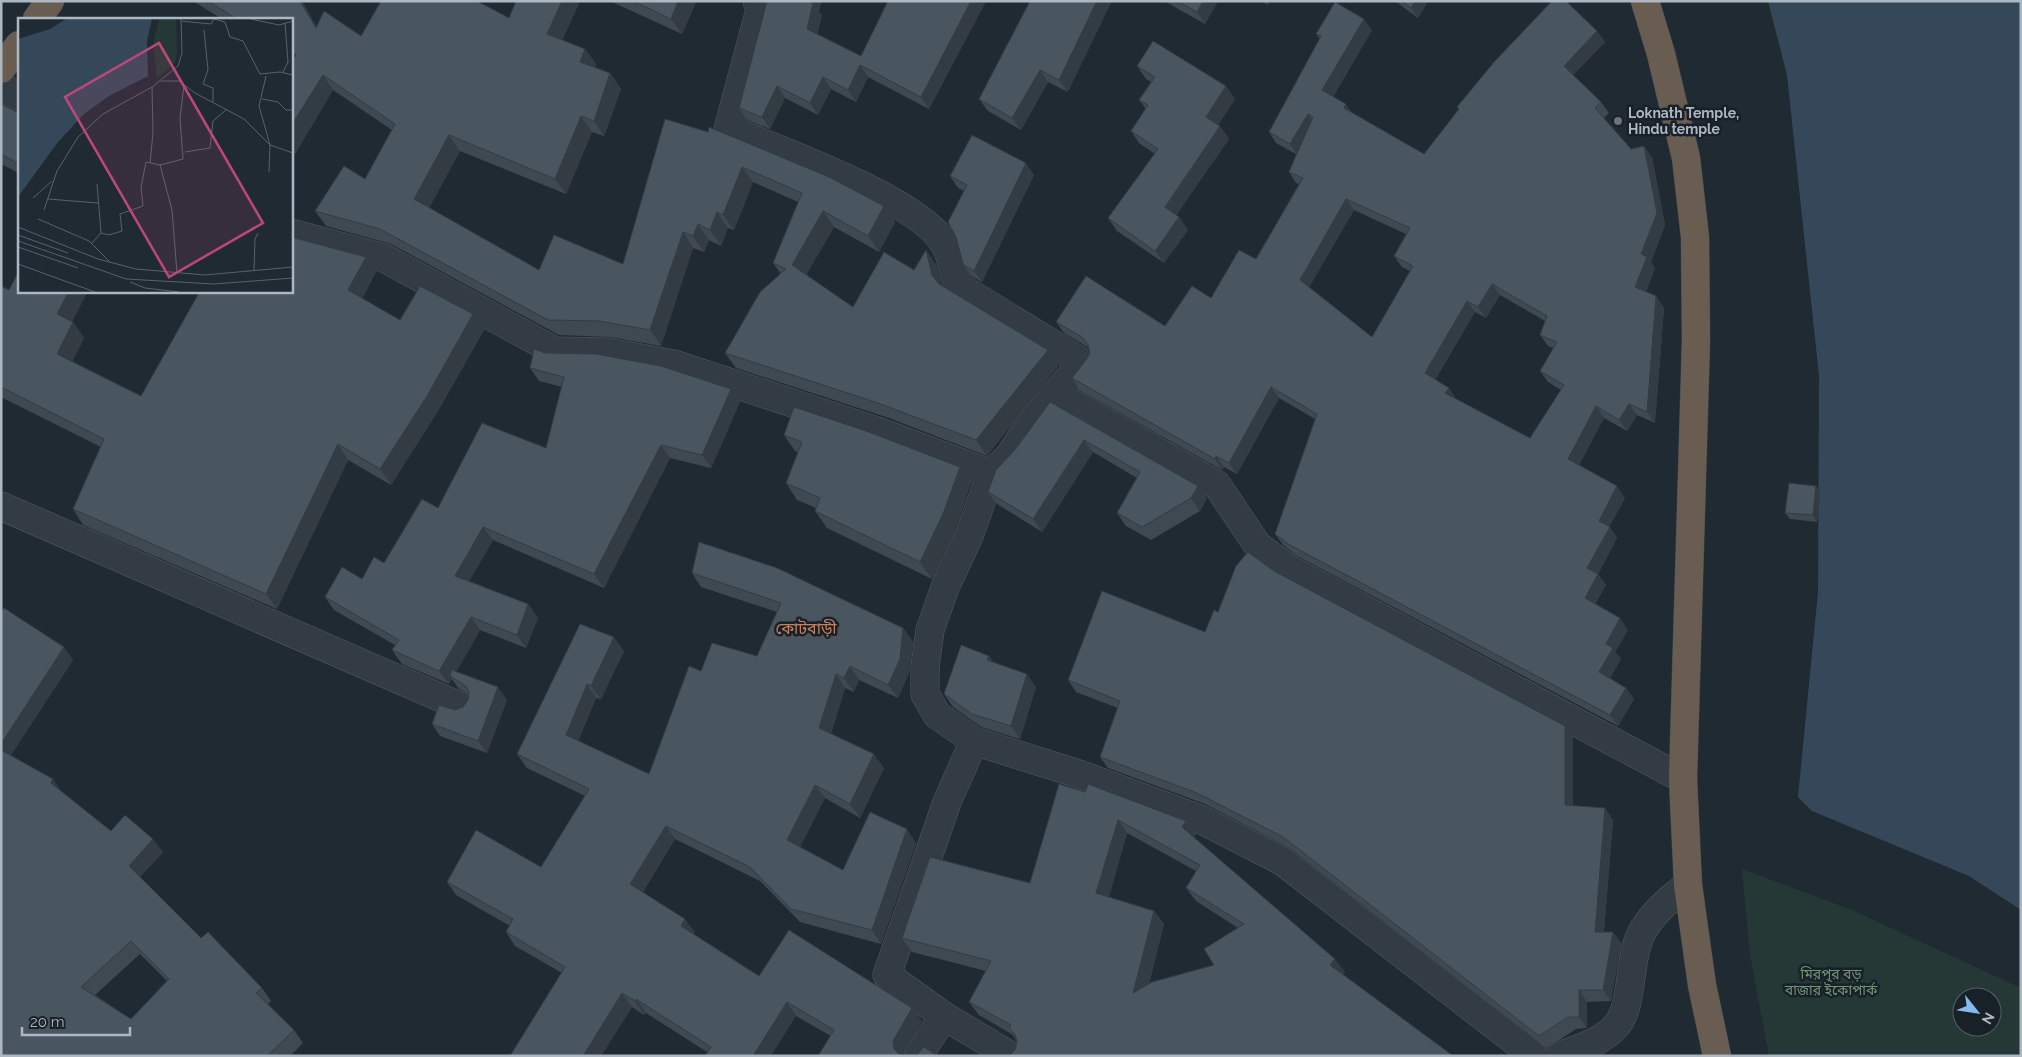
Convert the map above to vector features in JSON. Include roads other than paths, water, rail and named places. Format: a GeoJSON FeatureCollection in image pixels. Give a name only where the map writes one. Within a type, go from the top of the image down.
{"type":"FeatureCollection","features":[{"type":"Feature","properties":{"kind":"highway"},"geometry":{"type":"LineString","coordinates":[[38,18],[50,1]]}},
{"type":"Feature","properties":{"kind":"highway"},"geometry":{"type":"LineString","coordinates":[[1645,1],[1661,54],[1686,158],[1695,237],[1696,340],[1683,779],[1688,885],[1702,985],[1717,1056]]}},
{"type":"Feature","properties":{"kind":"highway"},"geometry":{"type":"LineString","coordinates":[[1,69],[18,46]]}},
{"type":"Feature","properties":{"kind":"street"},"geometry":{"type":"LineString","coordinates":[[757,1],[760,10],[728,129],[817,166],[901,205],[929,226],[945,245],[958,286],[1082,362],[1029,426],[1010,455],[992,474],[982,504],[946,585],[930,630],[925,667],[925,694],[937,715],[974,741],[1079,774],[1200,818],[1282,861],[1534,1056]]}},
{"type":"Feature","properties":{"kind":"street"},"geometry":{"type":"LineString","coordinates":[[1,87],[18,96]]}},
{"type":"Feature","properties":{"kind":"street"},"geometry":{"type":"LineString","coordinates":[[292,233],[384,258],[555,351],[607,352],[674,364],[883,433],[992,474]]}},
{"type":"Feature","properties":{"kind":"street"},"geometry":{"type":"LineString","coordinates":[[1056,395],[1217,485],[1258,546],[1290,569],[1683,779]]}},
{"type":"Feature","properties":{"kind":"street"},"geometry":{"type":"LineString","coordinates":[[1,506],[462,707]]}},
{"type":"Feature","properties":{"kind":"street"},"geometry":{"type":"LineString","coordinates":[[974,741],[946,802],[887,974],[944,1016],[1011,1056]]}},
{"type":"Feature","properties":{"kind":"street"},"geometry":{"type":"LineString","coordinates":[[1560,1056],[1598,1040],[1618,1025],[1627,1000],[1640,934],[1666,902],[1688,885]]}},
{"type":"Feature","properties":{"kind":"street"},"geometry":{"type":"LineString","coordinates":[[918,1056],[944,1016]]}},
{"type":"Feature","properties":{"kind":"water"},"geometry":{"type":"Polygon","coordinates":[[[1768,1],[2021,1],[2021,910],[1969,876],[1812,811],[1798,797],[1818,592],[1819,376],[1787,75],[1768,1]]]}},
{"type":"Feature","properties":{"kind":"place","name":"Loknath Temple, Hindu temple"},"geometry":{"type":"Point","coordinates":[1618,121]}},
{"type":"Feature","properties":{"kind":"district","name":"কোটবাড়ী"},"geometry":{"type":"Point","coordinates":[806,628]}},
{"type":"Feature","properties":{"kind":"park label","name":"মিরপুর বড় বাজার ইকোপার্ক"},"geometry":{"type":"Point","coordinates":[1831,982]}}]}
